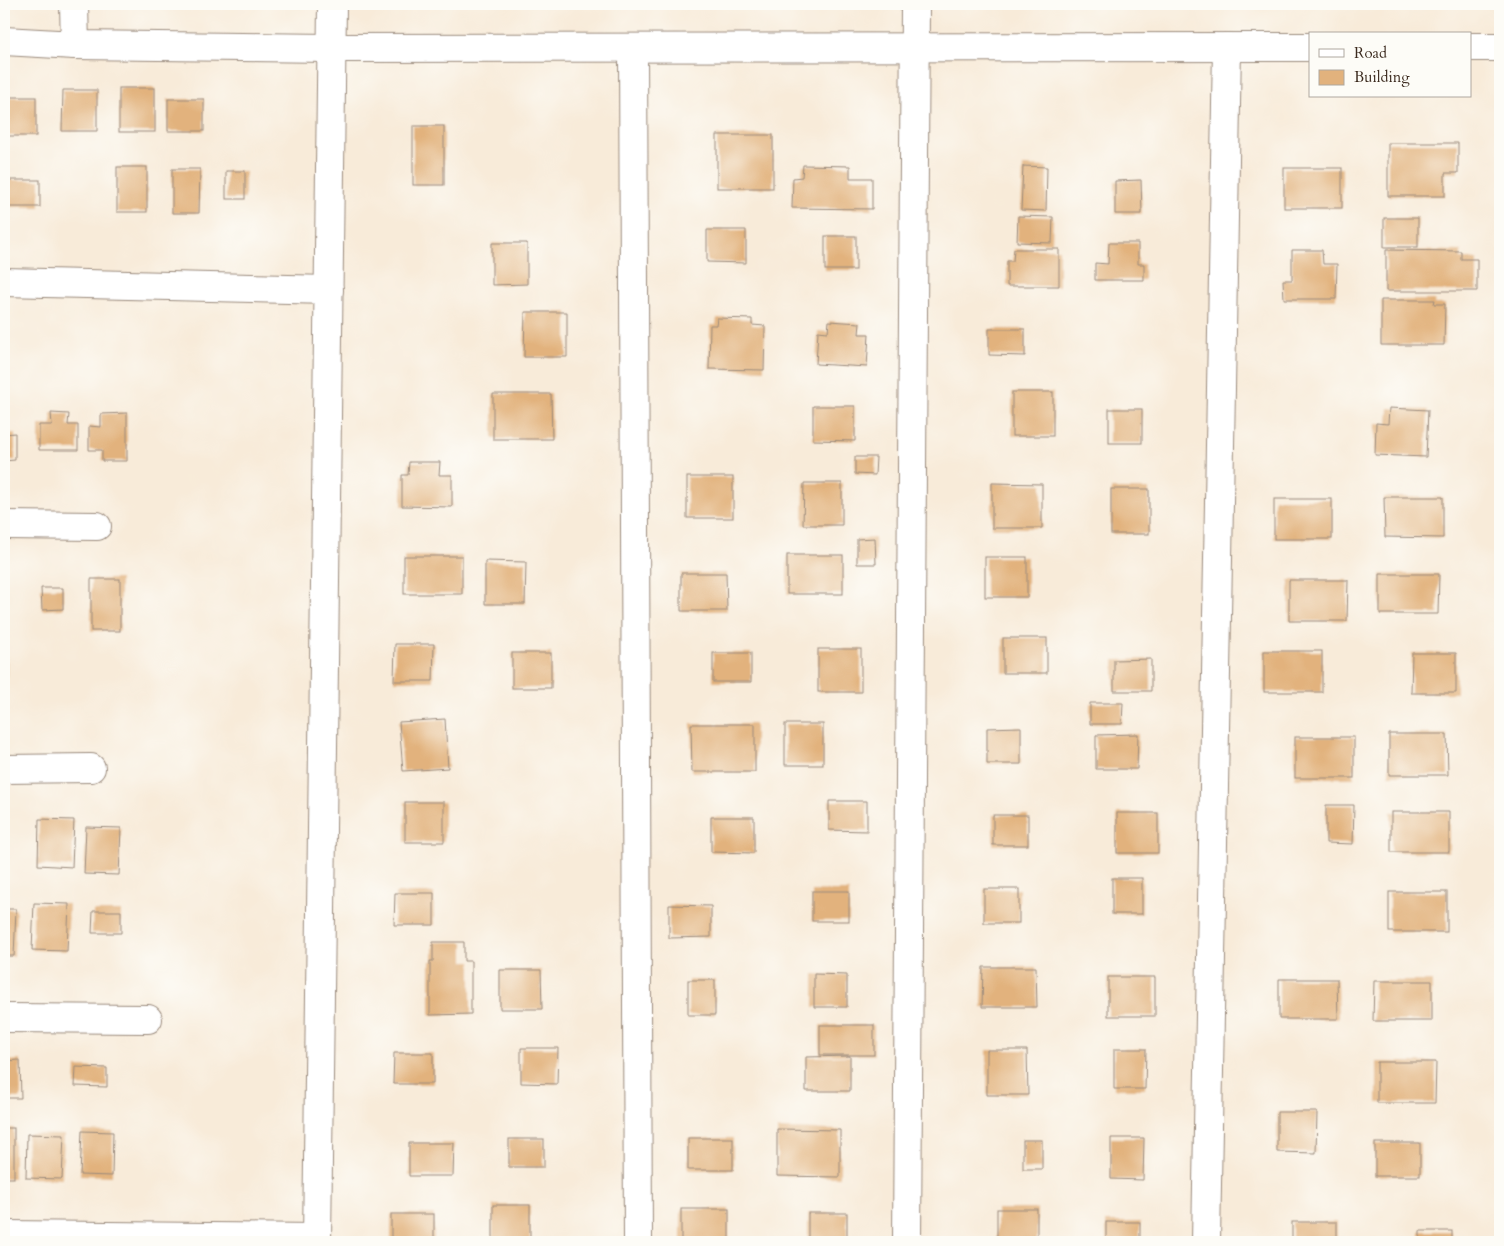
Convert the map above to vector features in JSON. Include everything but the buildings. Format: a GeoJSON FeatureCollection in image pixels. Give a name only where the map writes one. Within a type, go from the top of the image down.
{"type":"FeatureCollection","features":[{"type":"Feature","properties":{"kind":"street"},"geometry":{"type":"LineString","coordinates":[[74,4],[74,45]]}},
{"type":"Feature","properties":{"kind":"street"},"geometry":{"type":"LineString","coordinates":[[4,1235],[317,1240],[332,4]]}},
{"type":"Feature","properties":{"kind":"street"},"geometry":{"type":"LineString","coordinates":[[907,1242],[915,4]]}},
{"type":"Feature","properties":{"kind":"street"},"geometry":{"type":"LineString","coordinates":[[4,41],[74,45],[332,48],[1309,47]]}},
{"type":"Feature","properties":{"kind":"street"},"geometry":{"type":"LineString","coordinates":[[1206,1242],[1227,47]]}},
{"type":"Feature","properties":{"kind":"street"},"geometry":{"type":"LineString","coordinates":[[1472,47],[1500,47]]}},
{"type":"Feature","properties":{"kind":"street"},"geometry":{"type":"LineString","coordinates":[[633,48],[638,1242]]}},
{"type":"Feature","properties":{"kind":"street"},"geometry":{"type":"LineString","coordinates":[[4,282],[329,290]]}},
{"type":"Feature","properties":{"kind":"street"},"geometry":{"type":"LineString","coordinates":[[4,525],[97,526]]}},
{"type":"Feature","properties":{"kind":"street"},"geometry":{"type":"LineString","coordinates":[[4,769],[91,768]]}},
{"type":"Feature","properties":{"kind":"street"},"geometry":{"type":"LineString","coordinates":[[4,1018],[148,1019]]}}]}
